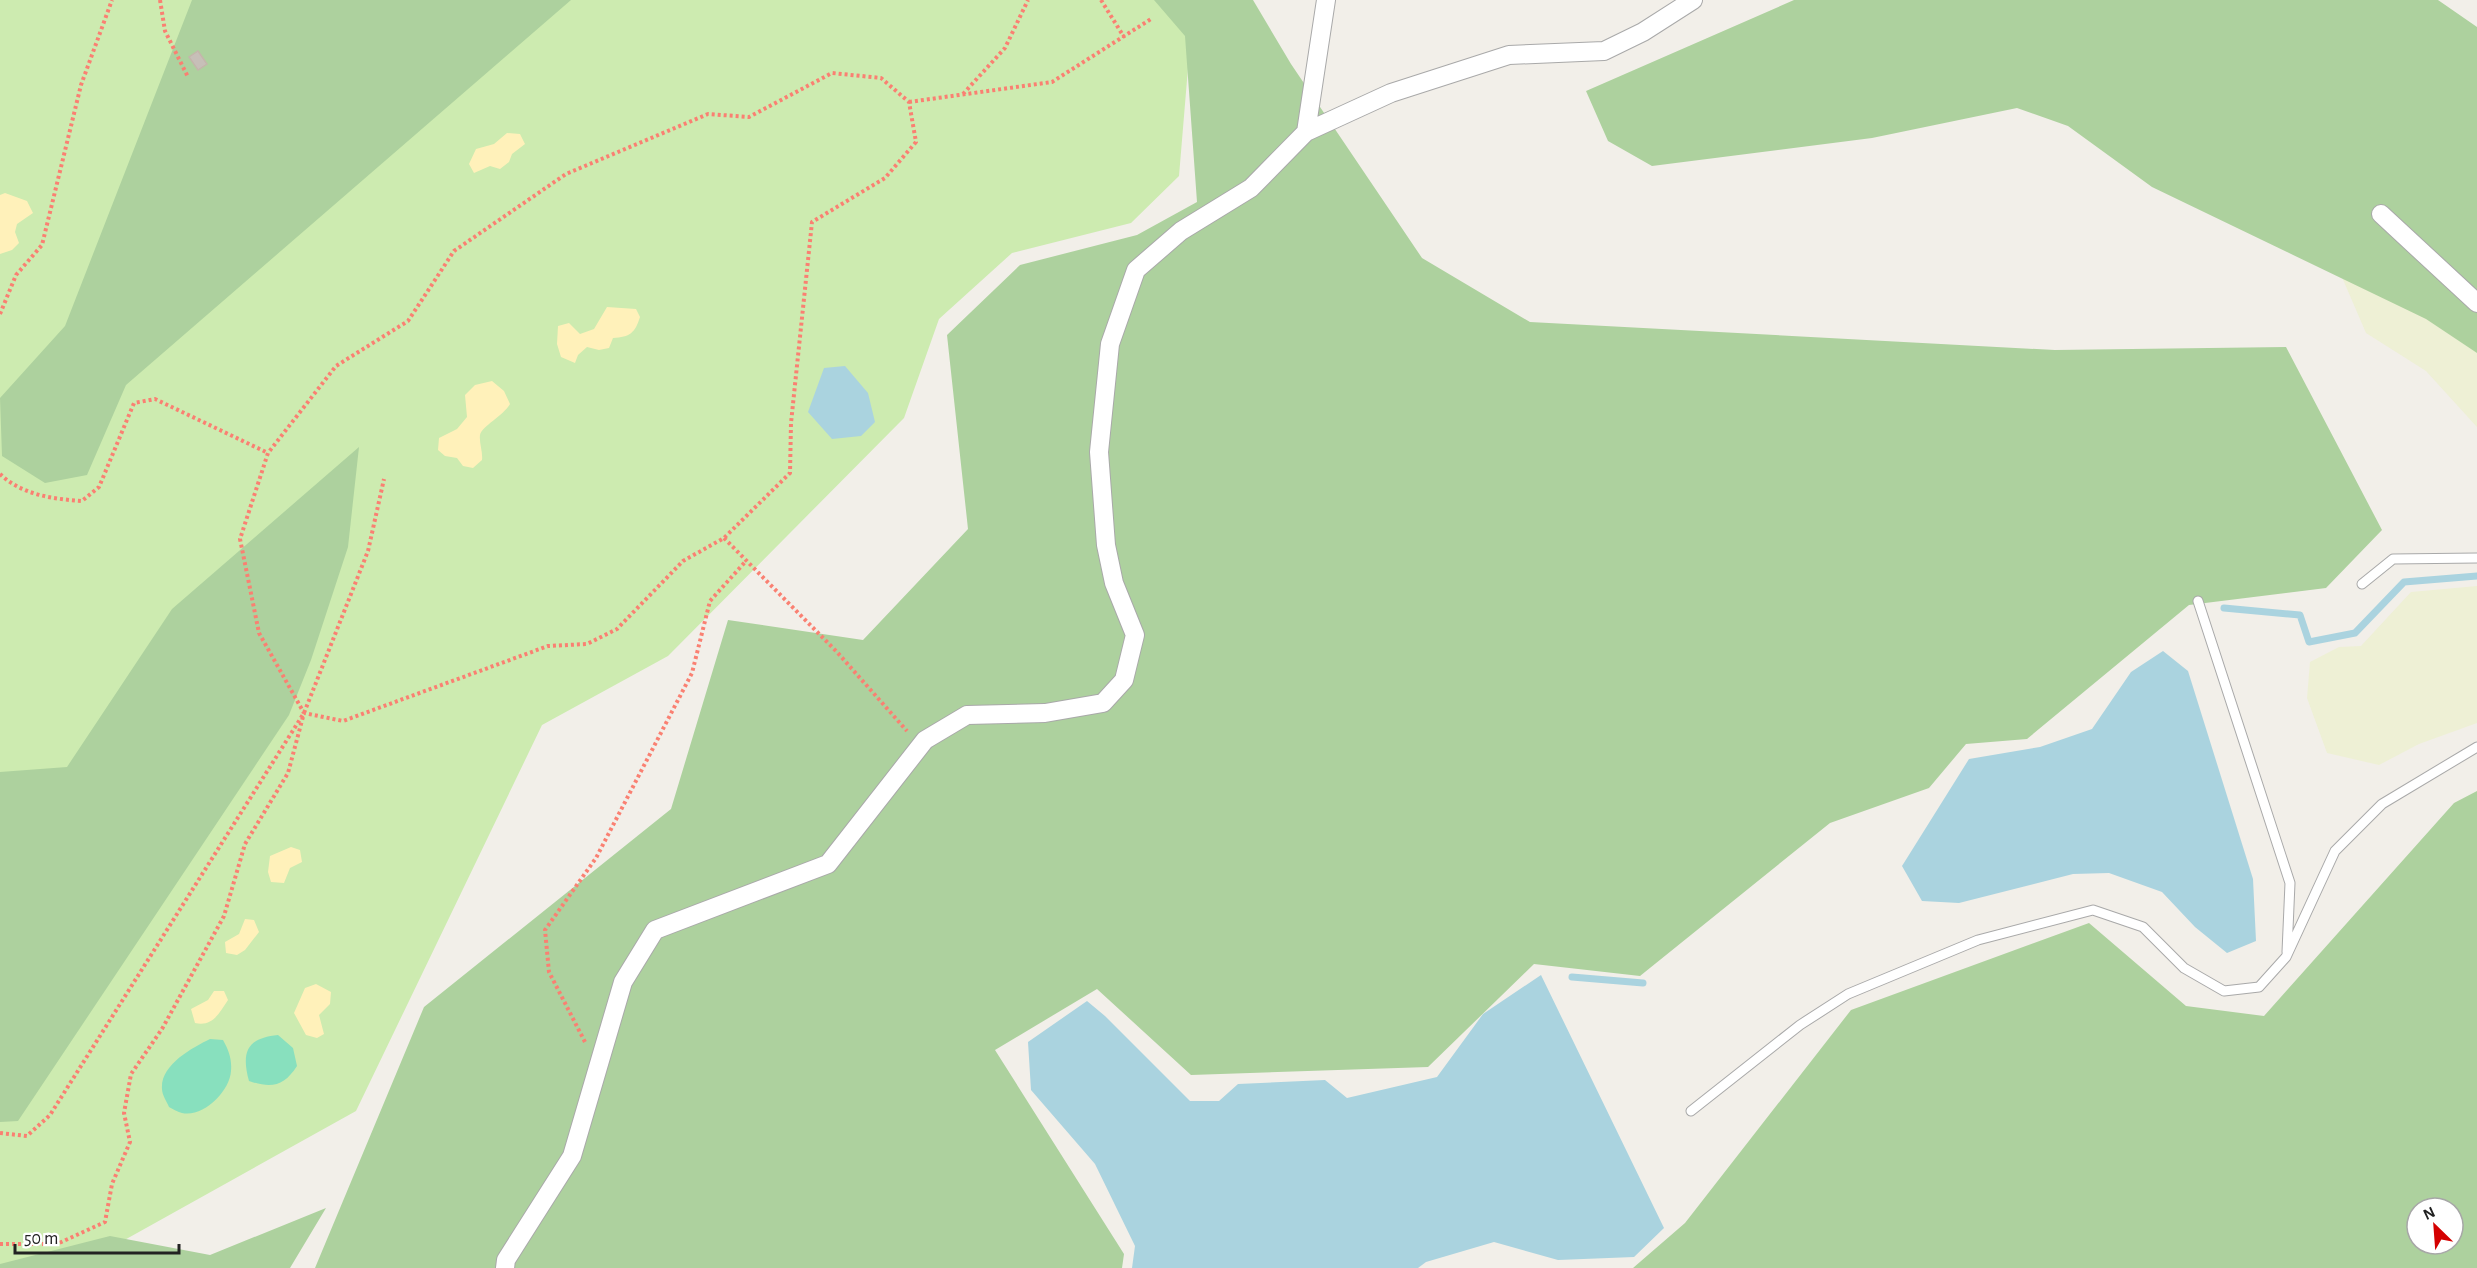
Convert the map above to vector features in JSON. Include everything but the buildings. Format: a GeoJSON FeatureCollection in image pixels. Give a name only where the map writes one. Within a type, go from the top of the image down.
{"type":"FeatureCollection","features":[{"type":"Feature","properties":{"kind":"street"},"geometry":{"type":"LineString","coordinates":[[1306,132],[1326,0]]}},
{"type":"Feature","properties":{"kind":"street"},"geometry":{"type":"LineString","coordinates":[[505,1268],[506,1260],[572,1156],[623,982],[655,930],[828,864],[925,740],[967,715],[1045,713],[1102,703],[1124,680],[1135,635],[1114,583],[1106,546],[1099,452],[1110,344],[1136,270],[1181,231],[1251,188],[1306,132],[1391,93],[1509,55],[1604,51],[1643,32],[1693,0]]}},
{"type":"Feature","properties":{"kind":"street"},"geometry":{"type":"LineString","coordinates":[[2381,214],[2477,303]]}},
{"type":"Feature","properties":{"kind":"lane"},"geometry":{"type":"LineString","coordinates":[[2362,584],[2393,559],[2477,558]]}},
{"type":"Feature","properties":{"kind":"lane"},"geometry":{"type":"LineString","coordinates":[[2199,601],[2290,883],[2286,957]]}},
{"type":"Feature","properties":{"kind":"lane"},"geometry":{"type":"LineString","coordinates":[[1691,1111],[1800,1025],[1848,994],[1978,940],[2093,910],[2143,927],[2184,968],[2224,991],[2259,987],[2286,957],[2335,851],[2382,804],[2477,747]]}},
{"type":"Feature","properties":{"kind":"path"},"geometry":{"type":"LineString","coordinates":[[0,314],[16,275],[42,245],[81,85],[112,0]]}},
{"type":"Feature","properties":{"kind":"path"},"geometry":{"type":"LineString","coordinates":[[160,0],[165,31],[188,77]]}},
{"type":"Feature","properties":{"kind":"path"},"geometry":{"type":"LineString","coordinates":[[962,94],[1005,48],[1028,0]]}},
{"type":"Feature","properties":{"kind":"path"},"geometry":{"type":"LineString","coordinates":[[1101,0],[1124,37]]}},
{"type":"Feature","properties":{"kind":"path"},"geometry":{"type":"LineString","coordinates":[[909,102],[1052,82],[1151,19]]}},
{"type":"Feature","properties":{"kind":"path"},"geometry":{"type":"LineString","coordinates":[[832,73],[881,78],[909,102],[916,142],[885,178],[812,222],[791,423],[790,473],[724,538],[682,561],[617,629],[587,644],[548,646],[343,721],[304,713],[259,633],[240,539],[268,453],[336,366],[408,321],[454,251],[566,174],[708,114],[749,117],[832,73]]}},
{"type":"Feature","properties":{"kind":"path"},"geometry":{"type":"LineString","coordinates":[[0,474],[10,483],[50,499],[82,501],[99,487],[134,404],[154,399],[268,453]]}},
{"type":"Feature","properties":{"kind":"path"},"geometry":{"type":"LineString","coordinates":[[0,1244],[57,1244],[105,1222],[112,1184],[130,1142],[124,1113],[131,1074],[162,1029],[224,916],[245,844],[288,773],[304,713],[368,551],[384,479]]}},
{"type":"Feature","properties":{"kind":"path"},"geometry":{"type":"LineString","coordinates":[[724,538],[837,652],[907,731],[925,740]]}},
{"type":"Feature","properties":{"kind":"path"},"geometry":{"type":"LineString","coordinates":[[600,1059],[588,1048],[549,972],[545,930],[596,858],[692,673],[710,601],[746,561]]}},
{"type":"Feature","properties":{"kind":"path"},"geometry":{"type":"LineString","coordinates":[[0,1133],[27,1136],[50,1115],[304,713]]}},
{"type":"Feature","properties":{"kind":"green space"},"geometry":{"type":"Polygon","coordinates":[[[0,0],[1176,0],[1192,20],[1179,176],[1131,223],[1012,253],[939,319],[904,418],[668,656],[542,725],[356,1111],[94,1257],[0,1268],[0,0]]]}},
{"type":"Feature","properties":{"kind":"green space"},"geometry":{"type":"Polygon","coordinates":[[[192,0],[571,0],[126,385],[87,475],[45,483],[2,456],[0,398],[65,326],[192,0]]]}},
{"type":"Feature","properties":{"kind":"green space"},"geometry":{"type":"Polygon","coordinates":[[[1154,0],[1253,0],[1291,64],[1422,258],[1530,322],[2055,350],[2286,347],[2382,530],[2326,588],[2189,605],[2027,739],[1966,744],[1929,788],[1830,823],[1640,976],[1534,964],[1428,1067],[1191,1075],[1097,989],[995,1050],[1124,1254],[1122,1268],[315,1268],[424,1007],[671,809],[728,620],[863,640],[968,529],[947,335],[1020,265],[1137,235],[1197,202],[1185,36],[1154,0]]]}},
{"type":"Feature","properties":{"kind":"green space"},"geometry":{"type":"Polygon","coordinates":[[[1794,0],[2438,0],[2477,27],[2477,353],[2426,319],[2152,187],[2068,126],[2017,108],[1872,138],[1652,166],[1608,141],[1586,91],[1794,0]]]}},
{"type":"Feature","properties":{"kind":"green space"},"geometry":{"type":"Polygon","coordinates":[[[2335,261],[2477,319],[2477,427],[2426,371],[2366,333],[2335,261]]]}},
{"type":"Feature","properties":{"kind":"green space"},"geometry":{"type":"Polygon","coordinates":[[[359,447],[348,547],[311,660],[289,715],[18,1121],[0,1122],[0,772],[67,767],[172,609],[359,447]]]}},
{"type":"Feature","properties":{"kind":"green space"},"geometry":{"type":"Polygon","coordinates":[[[2477,586],[2477,723],[2419,744],[2379,765],[2327,753],[2307,698],[2310,662],[2339,647],[2361,646],[2411,592],[2477,586]]]}},
{"type":"Feature","properties":{"kind":"green space"},"geometry":{"type":"Polygon","coordinates":[[[2477,791],[2477,1268],[1633,1268],[1685,1223],[1851,1010],[2089,923],[2186,1006],[2264,1016],[2454,803],[2477,791]]]}},
{"type":"Feature","properties":{"kind":"green space"},"geometry":{"type":"Polygon","coordinates":[[[278,1035],[293,1048],[297,1066],[287,1078],[277,1084],[264,1085],[249,1081],[246,1054],[249,1048],[259,1039],[278,1035]]]}},
{"type":"Feature","properties":{"kind":"green space"},"geometry":{"type":"Polygon","coordinates":[[[210,1039],[223,1040],[228,1051],[231,1071],[226,1087],[214,1101],[198,1111],[182,1113],[169,1107],[162,1089],[166,1072],[178,1058],[210,1039]]]}},
{"type":"Feature","properties":{"kind":"green space"},"geometry":{"type":"Polygon","coordinates":[[[326,1208],[290,1268],[0,1268],[0,1264],[110,1236],[210,1255],[326,1208]]]}},
{"type":"Feature","properties":{"kind":"sand"},"geometry":{"type":"Polygon","coordinates":[[[507,133],[520,134],[525,144],[512,154],[509,162],[500,169],[490,166],[474,173],[469,164],[476,149],[494,144],[507,133]]]}},
{"type":"Feature","properties":{"kind":"sand"},"geometry":{"type":"Polygon","coordinates":[[[5,193],[27,201],[33,213],[17,224],[15,232],[19,243],[12,250],[0,254],[0,195],[5,193]]]}},
{"type":"Feature","properties":{"kind":"sand"},"geometry":{"type":"Polygon","coordinates":[[[607,307],[636,309],[640,317],[634,330],[624,337],[613,338],[609,348],[599,350],[587,347],[578,355],[575,363],[561,357],[557,344],[558,326],[569,323],[580,334],[594,329],[607,307]]]}},
{"type":"Feature","properties":{"kind":"sand"},"geometry":{"type":"Polygon","coordinates":[[[492,381],[504,391],[510,404],[480,435],[482,460],[473,468],[463,466],[457,458],[445,456],[438,450],[439,438],[457,429],[467,417],[465,395],[475,385],[492,381]]]}},
{"type":"Feature","properties":{"kind":"sand"},"geometry":{"type":"Polygon","coordinates":[[[291,847],[300,850],[302,862],[290,868],[284,883],[271,882],[268,872],[270,856],[291,847]]]}},
{"type":"Feature","properties":{"kind":"sand"},"geometry":{"type":"Polygon","coordinates":[[[245,919],[254,920],[259,932],[245,950],[237,955],[226,953],[225,942],[239,934],[245,919]]]}},
{"type":"Feature","properties":{"kind":"sand"},"geometry":{"type":"Polygon","coordinates":[[[316,984],[331,992],[330,1004],[319,1015],[324,1034],[317,1038],[306,1035],[294,1013],[305,988],[316,984]]]}},
{"type":"Feature","properties":{"kind":"sand"},"geometry":{"type":"Polygon","coordinates":[[[214,991],[224,991],[228,1000],[211,1021],[195,1023],[191,1009],[208,1000],[214,991]]]}},
{"type":"Feature","properties":{"kind":"water"},"geometry":{"type":"Polygon","coordinates":[[[845,366],[868,393],[875,422],[861,436],[832,439],[808,412],[824,368],[845,366]]]}},
{"type":"Feature","properties":{"kind":"water"},"geometry":{"type":"Polygon","coordinates":[[[2163,651],[2188,671],[2253,879],[2256,941],[2227,953],[2195,927],[2162,892],[2109,873],[2073,874],[1959,903],[1922,901],[1902,866],[1969,759],[2040,747],[2092,729],[2131,672],[2163,651]]]}},
{"type":"Feature","properties":{"kind":"water"},"geometry":{"type":"Polygon","coordinates":[[[1541,975],[1664,1228],[1634,1257],[1558,1260],[1494,1242],[1426,1262],[1418,1268],[1132,1268],[1135,1246],[1095,1164],[1031,1090],[1028,1042],[1087,1001],[1190,1101],[1219,1101],[1238,1084],[1325,1080],[1347,1098],[1437,1077],[1483,1014],[1541,975]]]}},
{"type":"Feature","properties":{"kind":"waterway"},"geometry":{"type":"LineString","coordinates":[[2224,608],[2300,615],[2309,642],[2355,633],[2404,582],[2477,576]]}},
{"type":"Feature","properties":{"kind":"waterway"},"geometry":{"type":"LineString","coordinates":[[1572,977],[1643,983]]}}]}
